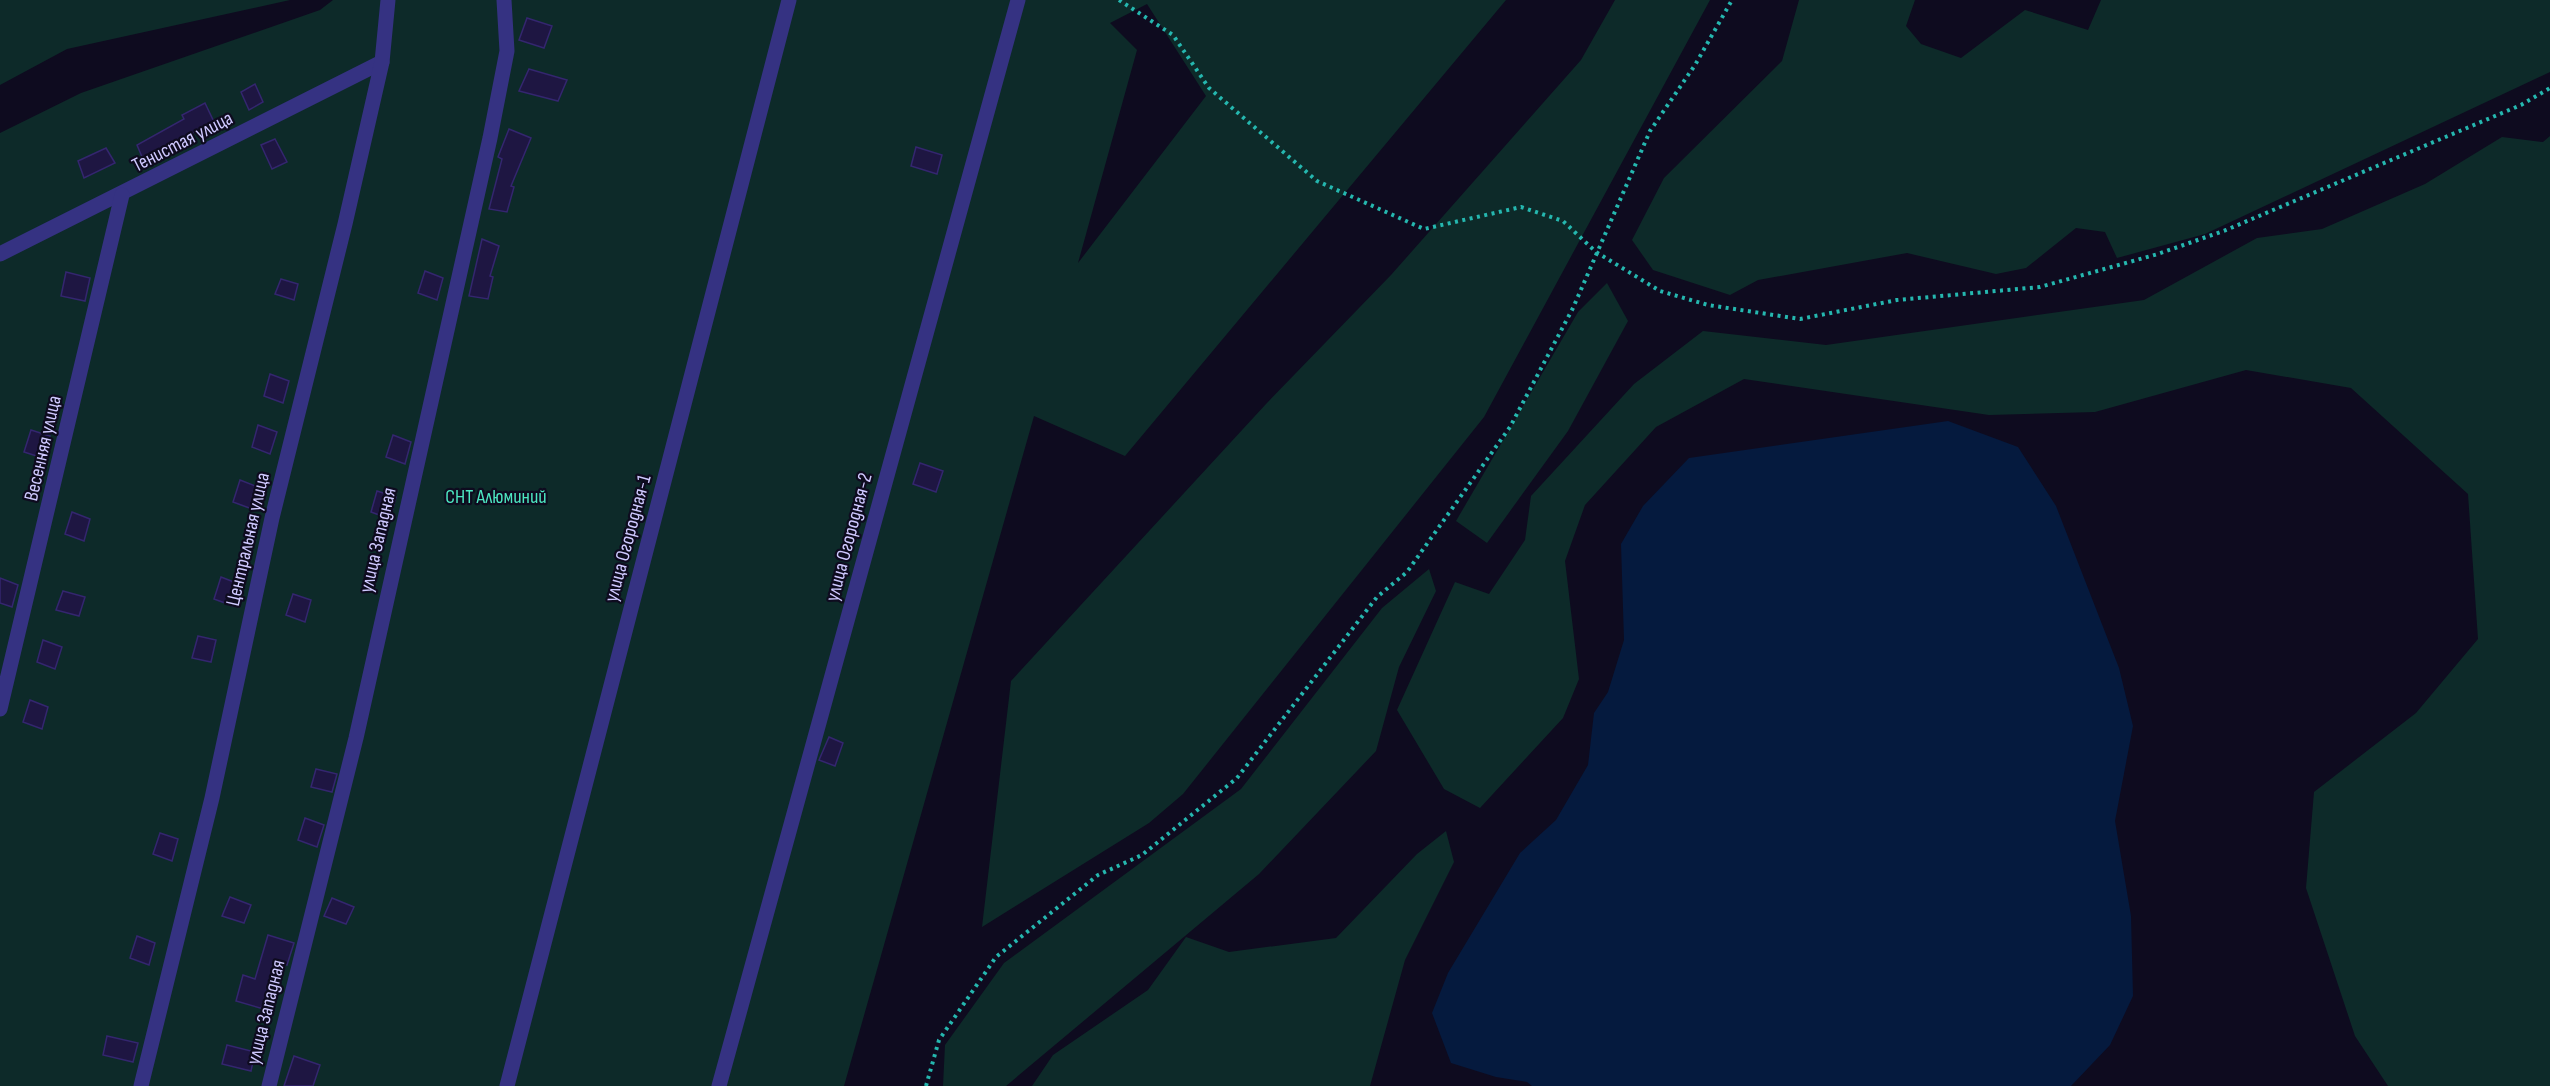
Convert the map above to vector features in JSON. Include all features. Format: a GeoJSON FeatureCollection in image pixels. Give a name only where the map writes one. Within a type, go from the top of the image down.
{"type":"FeatureCollection","features":[{"type":"Feature","properties":{"kind":"street","name":"Центральная улица"},"geometry":{"type":"LineString","coordinates":[[141,1086],[212,798],[272,518],[345,224],[382,62],[388,0]]}},
{"type":"Feature","properties":{"kind":"street","name":"улица Западная"},"geometry":{"type":"LineString","coordinates":[[268,1086],[356,738],[490,138],[507,51],[504,0]]}},
{"type":"Feature","properties":{"kind":"street","name":"улица Огородная-1"},"geometry":{"type":"LineString","coordinates":[[507,1086],[789,0]]}},
{"type":"Feature","properties":{"kind":"street","name":"улица Огородная-2"},"geometry":{"type":"LineString","coordinates":[[719,1086],[1018,0]]}},
{"type":"Feature","properties":{"kind":"street","name":"Тенистая улица"},"geometry":{"type":"LineString","coordinates":[[0,254],[122,195],[382,62]]}},
{"type":"Feature","properties":{"kind":"street","name":"Весенняя улица"},"geometry":{"type":"LineString","coordinates":[[0,709],[122,195]]}},
{"type":"Feature","properties":{"kind":"path"},"geometry":{"type":"LineString","coordinates":[[1119,0],[1173,35],[1209,87],[1317,181],[1424,229],[1521,207],[1563,221],[1596,252],[1660,291],[1708,305],[1800,319],[1897,300],[2040,287],[2158,254],[2226,230],[2521,105],[2550,88]]}},
{"type":"Feature","properties":{"kind":"path"},"geometry":{"type":"LineString","coordinates":[[926,1086],[939,1040],[996,957],[1098,875],[1142,855],[1237,778],[1377,597],[1407,572],[1510,427],[1574,308],[1596,252],[1650,131],[1695,65],[1732,0]]}},
{"type":"Feature","properties":{"kind":"green space"},"geometry":{"type":"Polygon","coordinates":[[[0,0],[290,0],[67,49],[0,85],[0,0]]]}},
{"type":"Feature","properties":{"kind":"green space","name":"СНТ Алюминий"},"geometry":{"type":"Polygon","coordinates":[[[333,0],[1506,0],[1125,456],[1034,416],[844,1086],[0,1086],[0,133],[81,93],[320,10],[333,0]],[[1147,4],[1110,23],[1137,50],[1078,263],[1206,96],[1147,4]]]}},
{"type":"Feature","properties":{"kind":"green space"},"geometry":{"type":"Polygon","coordinates":[[[1615,0],[1710,0],[1484,417],[1183,794],[1149,823],[982,927],[1011,681],[1266,404],[1391,275],[1581,60],[1615,0]]]}},
{"type":"Feature","properties":{"kind":"green space"},"geometry":{"type":"Polygon","coordinates":[[[1799,0],[1915,0],[1906,26],[1921,44],[1961,58],[2025,10],[2088,30],[2101,0],[2550,0],[2550,72],[2205,234],[2117,258],[2105,232],[2076,228],[2026,268],[1996,274],[1907,253],[1758,280],[1730,295],[1653,270],[1632,240],[1664,178],[1782,61],[1799,0]]]}},
{"type":"Feature","properties":{"kind":"green space"},"geometry":{"type":"Polygon","coordinates":[[[2550,136],[2550,1086],[2388,1086],[2355,1036],[2306,888],[2314,792],[2416,713],[2478,639],[2468,494],[2351,388],[2246,370],[2095,412],[1989,415],[1744,379],[1656,427],[1585,505],[1565,561],[1579,679],[1563,718],[1480,808],[1444,789],[1397,710],[1455,582],[1489,594],[1525,540],[1531,496],[1634,384],[1703,331],[1826,345],[2144,300],[2257,238],[2322,229],[2425,184],[2502,137],[2543,142],[2550,136]]]}},
{"type":"Feature","properties":{"kind":"green space"},"geometry":{"type":"Polygon","coordinates":[[[1607,283],[1628,321],[1568,431],[1487,543],[1456,521],[1578,312],[1607,283]]]}},
{"type":"Feature","properties":{"kind":"green space"},"geometry":{"type":"Polygon","coordinates":[[[1429,569],[1436,591],[1399,667],[1376,751],[1259,874],[1006,1086],[943,1086],[945,1045],[1004,963],[1241,789],[1382,608],[1429,569]]]}},
{"type":"Feature","properties":{"kind":"green space"},"geometry":{"type":"Polygon","coordinates":[[[1446,831],[1454,862],[1405,960],[1370,1086],[1032,1086],[1053,1055],[1148,990],[1186,937],[1229,952],[1336,938],[1417,854],[1446,831]]]}},
{"type":"Feature","properties":{"kind":"water"},"geometry":{"type":"Polygon","coordinates":[[[1948,421],[2018,447],[2056,506],[2119,668],[2133,726],[2115,821],[2131,916],[2133,996],[2110,1045],[2071,1086],[1532,1086],[1527,1082],[1496,1077],[1451,1063],[1432,1013],[1448,973],[1520,853],[1556,820],[1588,765],[1594,713],[1608,692],[1624,640],[1621,544],[1643,506],[1689,458],[1948,421]]]}},
{"type":"Feature","properties":{"kind":"building"},"geometry":{"type":"Polygon","coordinates":[[[527,18],[552,26],[544,48],[519,40],[527,18]]]}},
{"type":"Feature","properties":{"kind":"building"},"geometry":{"type":"Polygon","coordinates":[[[529,69],[567,80],[558,101],[519,91],[529,69]]]}},
{"type":"Feature","properties":{"kind":"building"},"geometry":{"type":"Polygon","coordinates":[[[255,84],[263,102],[249,110],[241,92],[255,84]]]}},
{"type":"Feature","properties":{"kind":"building"},"geometry":{"type":"Polygon","coordinates":[[[205,103],[214,122],[169,145],[171,149],[145,164],[137,145],[184,119],[182,115],[205,103]]]}},
{"type":"Feature","properties":{"kind":"building"},"geometry":{"type":"Polygon","coordinates":[[[509,129],[531,138],[511,186],[514,187],[507,212],[489,209],[502,159],[498,157],[509,129]]]}},
{"type":"Feature","properties":{"kind":"building"},"geometry":{"type":"Polygon","coordinates":[[[275,139],[287,162],[272,169],[261,145],[275,139]]]}},
{"type":"Feature","properties":{"kind":"building"},"geometry":{"type":"Polygon","coordinates":[[[916,147],[942,155],[937,174],[911,166],[916,147]]]}},
{"type":"Feature","properties":{"kind":"building"},"geometry":{"type":"Polygon","coordinates":[[[106,148],[115,163],[84,178],[78,161],[106,148]]]}},
{"type":"Feature","properties":{"kind":"building"},"geometry":{"type":"Polygon","coordinates":[[[482,239],[499,246],[490,276],[493,277],[488,299],[469,296],[482,239]]]}},
{"type":"Feature","properties":{"kind":"building"},"geometry":{"type":"Polygon","coordinates":[[[425,271],[443,278],[437,300],[418,293],[425,271]]]}},
{"type":"Feature","properties":{"kind":"building"},"geometry":{"type":"Polygon","coordinates":[[[66,272],[90,278],[85,301],[61,296],[66,272]]]}},
{"type":"Feature","properties":{"kind":"building"},"geometry":{"type":"Polygon","coordinates":[[[281,279],[298,284],[294,300],[275,294],[281,279]]]}},
{"type":"Feature","properties":{"kind":"building"},"geometry":{"type":"Polygon","coordinates":[[[270,374],[289,381],[283,403],[264,396],[270,374]]]}},
{"type":"Feature","properties":{"kind":"building"},"geometry":{"type":"Polygon","coordinates":[[[258,425],[277,432],[270,454],[252,447],[258,425]]]}},
{"type":"Feature","properties":{"kind":"building"},"geometry":{"type":"Polygon","coordinates":[[[31,430],[50,436],[43,458],[24,452],[31,430]]]}},
{"type":"Feature","properties":{"kind":"building"},"geometry":{"type":"Polygon","coordinates":[[[393,435],[411,442],[405,464],[386,457],[393,435]]]}},
{"type":"Feature","properties":{"kind":"building"},"geometry":{"type":"Polygon","coordinates":[[[920,463],[943,471],[936,492],[913,484],[920,463]]]}},
{"type":"Feature","properties":{"kind":"building"},"geometry":{"type":"Polygon","coordinates":[[[240,480],[258,487],[252,509],[233,502],[240,480]]]}},
{"type":"Feature","properties":{"kind":"building"},"geometry":{"type":"Polygon","coordinates":[[[377,491],[396,497],[390,519],[371,512],[377,491]]]}},
{"type":"Feature","properties":{"kind":"building"},"geometry":{"type":"Polygon","coordinates":[[[72,512],[90,519],[84,541],[65,534],[72,512]]]}},
{"type":"Feature","properties":{"kind":"building"},"geometry":{"type":"Polygon","coordinates":[[[221,577],[239,584],[233,606],[214,599],[221,577]]]}},
{"type":"Feature","properties":{"kind":"building"},"geometry":{"type":"Polygon","coordinates":[[[0,578],[18,585],[12,607],[0,603],[0,578]]]}},
{"type":"Feature","properties":{"kind":"building"},"geometry":{"type":"Polygon","coordinates":[[[63,591],[85,597],[79,616],[56,610],[63,591]]]}},
{"type":"Feature","properties":{"kind":"building"},"geometry":{"type":"Polygon","coordinates":[[[293,594],[311,600],[305,622],[286,615],[293,594]]]}},
{"type":"Feature","properties":{"kind":"building"},"geometry":{"type":"Polygon","coordinates":[[[198,636],[216,640],[211,662],[192,658],[198,636]]]}},
{"type":"Feature","properties":{"kind":"building"},"geometry":{"type":"Polygon","coordinates":[[[43,640],[62,647],[55,669],[37,662],[43,640]]]}},
{"type":"Feature","properties":{"kind":"building"},"geometry":{"type":"Polygon","coordinates":[[[30,700],[48,707],[42,729],[23,722],[30,700]]]}},
{"type":"Feature","properties":{"kind":"building"},"geometry":{"type":"Polygon","coordinates":[[[829,737],[843,743],[835,766],[819,760],[829,737]]]}},
{"type":"Feature","properties":{"kind":"building"},"geometry":{"type":"Polygon","coordinates":[[[316,769],[337,774],[332,792],[311,787],[316,769]]]}},
{"type":"Feature","properties":{"kind":"building"},"geometry":{"type":"Polygon","coordinates":[[[305,818],[324,825],[317,847],[298,840],[305,818]]]}},
{"type":"Feature","properties":{"kind":"building"},"geometry":{"type":"Polygon","coordinates":[[[160,833],[178,839],[172,861],[153,854],[160,833]]]}},
{"type":"Feature","properties":{"kind":"building"},"geometry":{"type":"Polygon","coordinates":[[[230,897],[251,905],[244,923],[222,916],[230,897]]]}},
{"type":"Feature","properties":{"kind":"building"},"geometry":{"type":"Polygon","coordinates":[[[332,898],[354,907],[346,924],[324,916],[332,898]]]}},
{"type":"Feature","properties":{"kind":"building"},"geometry":{"type":"Polygon","coordinates":[[[268,935],[294,943],[287,965],[280,962],[267,1010],[236,1001],[243,975],[255,979],[268,935]]]}},
{"type":"Feature","properties":{"kind":"building"},"geometry":{"type":"Polygon","coordinates":[[[137,936],[155,943],[149,965],[130,958],[137,936]]]}},
{"type":"Feature","properties":{"kind":"building"},"geometry":{"type":"Polygon","coordinates":[[[107,1036],[138,1043],[133,1062],[103,1055],[107,1036]]]}},
{"type":"Feature","properties":{"kind":"building"},"geometry":{"type":"Polygon","coordinates":[[[227,1045],[255,1052],[251,1071],[222,1064],[227,1045]]]}},
{"type":"Feature","properties":{"kind":"building"},"geometry":{"type":"Polygon","coordinates":[[[294,1056],[320,1065],[313,1086],[284,1086],[294,1056]]]}}]}
